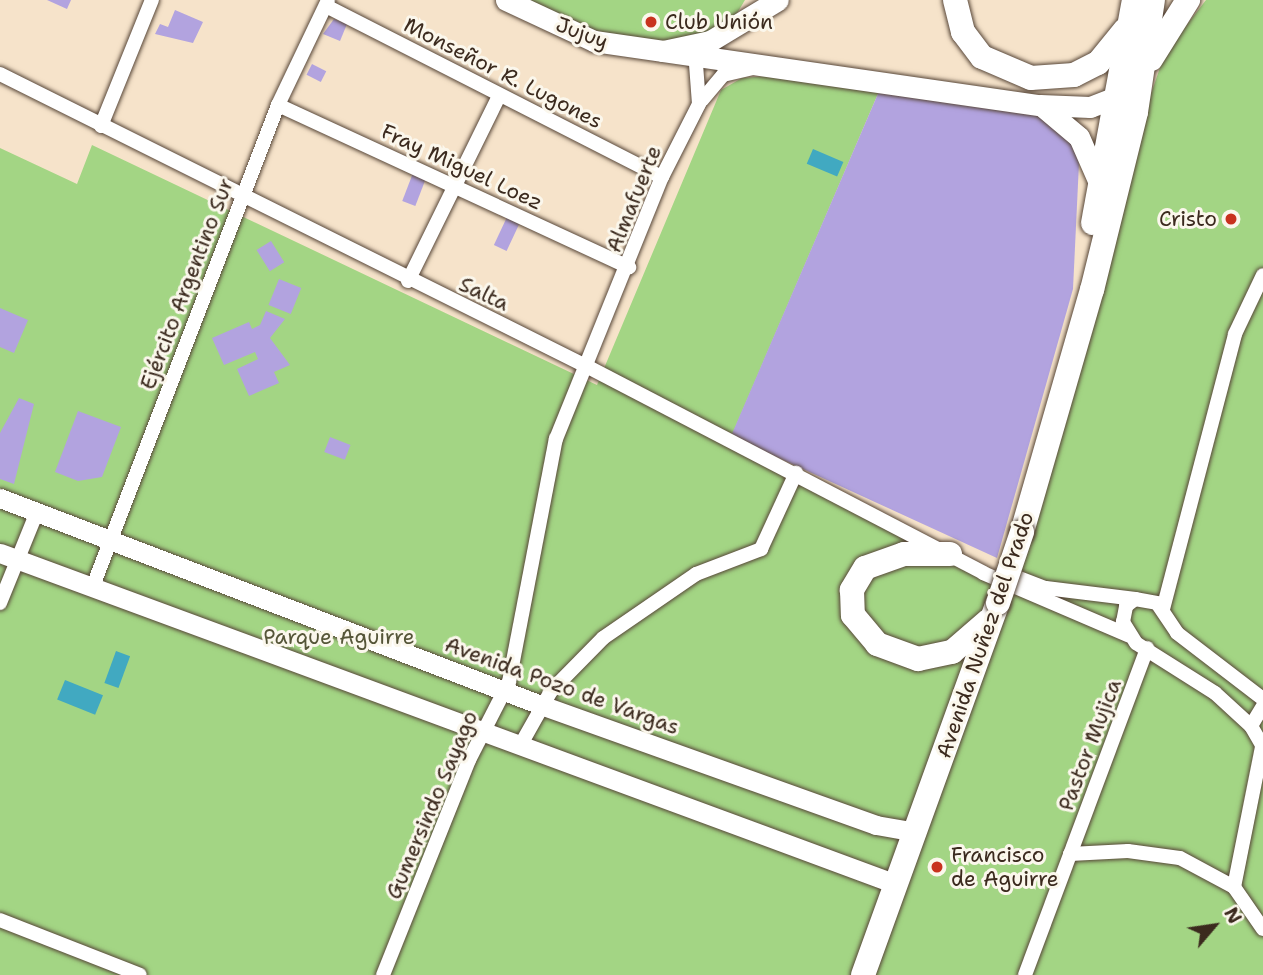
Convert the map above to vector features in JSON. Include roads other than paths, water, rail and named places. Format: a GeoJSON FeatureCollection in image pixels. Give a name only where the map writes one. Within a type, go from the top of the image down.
{"type":"FeatureCollection","features":[{"type":"Feature","properties":{"kind":"highway"},"geometry":{"type":"LineString","coordinates":[[954,0],[963,32],[982,57],[1031,78],[1074,75],[1098,63],[1132,10]]}},
{"type":"Feature","properties":{"kind":"highway","name":"Avenida Nuñez del Prado"},"geometry":{"type":"LineString","coordinates":[[863,975],[1022,533],[1092,290],[1141,78],[1153,0]]}},
{"type":"Feature","properties":{"kind":"highway"},"geometry":{"type":"LineString","coordinates":[[1141,78],[1188,0]]}},
{"type":"Feature","properties":{"kind":"highway","name":"Avenida Nuñez del Prado"},"geometry":{"type":"LineString","coordinates":[[1092,290],[1100,185],[1132,10]]}},
{"type":"Feature","properties":{"kind":"highway"},"geometry":{"type":"LineString","coordinates":[[950,554],[904,554],[865,568],[850,602],[860,627],[890,651],[918,659],[953,652],[997,608]]}},
{"type":"Feature","properties":{"kind":"main road","name":"Jujuy"},"geometry":{"type":"LineString","coordinates":[[506,0],[594,41],[696,53]]}},
{"type":"Feature","properties":{"kind":"main road"},"geometry":{"type":"LineString","coordinates":[[746,21],[762,0]]}},
{"type":"Feature","properties":{"kind":"main road"},"geometry":{"type":"LineString","coordinates":[[696,53],[778,0]]}},
{"type":"Feature","properties":{"kind":"main road"},"geometry":{"type":"LineString","coordinates":[[696,53],[756,68],[1041,105],[1090,107],[1116,100],[1141,78]]}},
{"type":"Feature","properties":{"kind":"main road"},"geometry":{"type":"LineString","coordinates":[[1041,105],[1079,137],[1100,185]]}},
{"type":"Feature","properties":{"kind":"main road","name":"Avenida Pozo de Vargas"},"geometry":{"type":"LineString","coordinates":[[0,498],[541,705],[876,825],[915,832]]}},
{"type":"Feature","properties":{"kind":"main road"},"geometry":{"type":"LineString","coordinates":[[8,556],[483,734],[896,884]]}},
{"type":"Feature","properties":{"kind":"street"},"geometry":{"type":"LineString","coordinates":[[101,126],[152,0]]}},
{"type":"Feature","properties":{"kind":"street","name":"Monseñor R. Lugones"},"geometry":{"type":"LineString","coordinates":[[327,3],[499,96],[662,177]]}},
{"type":"Feature","properties":{"kind":"street","name":"Ejército Argentino Sur"},"geometry":{"type":"LineString","coordinates":[[93,586],[278,105],[327,3]]}},
{"type":"Feature","properties":{"kind":"street"},"geometry":{"type":"LineString","coordinates":[[696,53],[699,104]]}},
{"type":"Feature","properties":{"kind":"street","name":"Almafuerte"},"geometry":{"type":"LineString","coordinates":[[590,368],[662,177],[699,104],[723,75],[756,68]]}},
{"type":"Feature","properties":{"kind":"street","name":"Salta"},"geometry":{"type":"LineString","coordinates":[[0,74],[408,281],[590,368],[950,554]]}},
{"type":"Feature","properties":{"kind":"street"},"geometry":{"type":"LineString","coordinates":[[408,281],[458,189],[499,96]]}},
{"type":"Feature","properties":{"kind":"street","name":"Fray Miguel Loez"},"geometry":{"type":"LineString","coordinates":[[278,105],[629,267]]}},
{"type":"Feature","properties":{"kind":"street"},"geometry":{"type":"LineString","coordinates":[[1163,609],[1235,334],[1263,275]]}},
{"type":"Feature","properties":{"kind":"street","name":"Gumersindo Sayago"},"geometry":{"type":"LineString","coordinates":[[383,975],[483,734],[505,691],[550,463],[590,368]]}},
{"type":"Feature","properties":{"kind":"street"},"geometry":{"type":"LineString","coordinates":[[520,746],[541,705],[615,629],[696,573],[761,548],[796,473]]}},
{"type":"Feature","properties":{"kind":"street"},"geometry":{"type":"LineString","coordinates":[[0,603],[8,556],[37,512]]}},
{"type":"Feature","properties":{"kind":"street"},"geometry":{"type":"LineString","coordinates":[[950,554],[1045,588],[1139,599],[1163,609],[1170,623],[1263,699]]}},
{"type":"Feature","properties":{"kind":"street"},"geometry":{"type":"LineString","coordinates":[[950,554],[1128,635],[1251,726],[1262,747],[1234,887]]}},
{"type":"Feature","properties":{"kind":"street"},"geometry":{"type":"LineString","coordinates":[[1128,635],[1123,612],[1174,575]]}},
{"type":"Feature","properties":{"kind":"street","name":"Pastor Mujica"},"geometry":{"type":"LineString","coordinates":[[1025,975],[1070,854],[1153,651]]}},
{"type":"Feature","properties":{"kind":"street"},"geometry":{"type":"LineString","coordinates":[[1251,726],[1263,706]]}},
{"type":"Feature","properties":{"kind":"street"},"geometry":{"type":"LineString","coordinates":[[1070,854],[1128,851],[1180,858],[1234,887],[1263,929]]}},
{"type":"Feature","properties":{"kind":"street"},"geometry":{"type":"LineString","coordinates":[[0,920],[140,975]]}},
{"type":"Feature","properties":{"kind":"water"},"geometry":{"type":"Polygon","coordinates":[[[813,149],[843,162],[837,177],[807,164],[813,149]]]}},
{"type":"Feature","properties":{"kind":"water"},"geometry":{"type":"Polygon","coordinates":[[[116,651],[130,656],[118,688],[104,683],[116,651]]]}},
{"type":"Feature","properties":{"kind":"water"},"geometry":{"type":"Polygon","coordinates":[[[65,680],[103,695],[95,715],[57,699],[65,680]]]}},
{"type":"Feature","properties":{"kind":"place","name":"Club Unión"},"geometry":{"type":"Point","coordinates":[651,22]}},
{"type":"Feature","properties":{"kind":"place","name":"Cristo"},"geometry":{"type":"Point","coordinates":[1231,219]}},
{"type":"Feature","properties":{"kind":"place","name":"Francisco de Aguirre"},"geometry":{"type":"Point","coordinates":[937,867]}},
{"type":"Feature","properties":{"kind":"park label","name":"Parque Aguirre"},"geometry":{"type":"Point","coordinates":[339,637]}}]}
